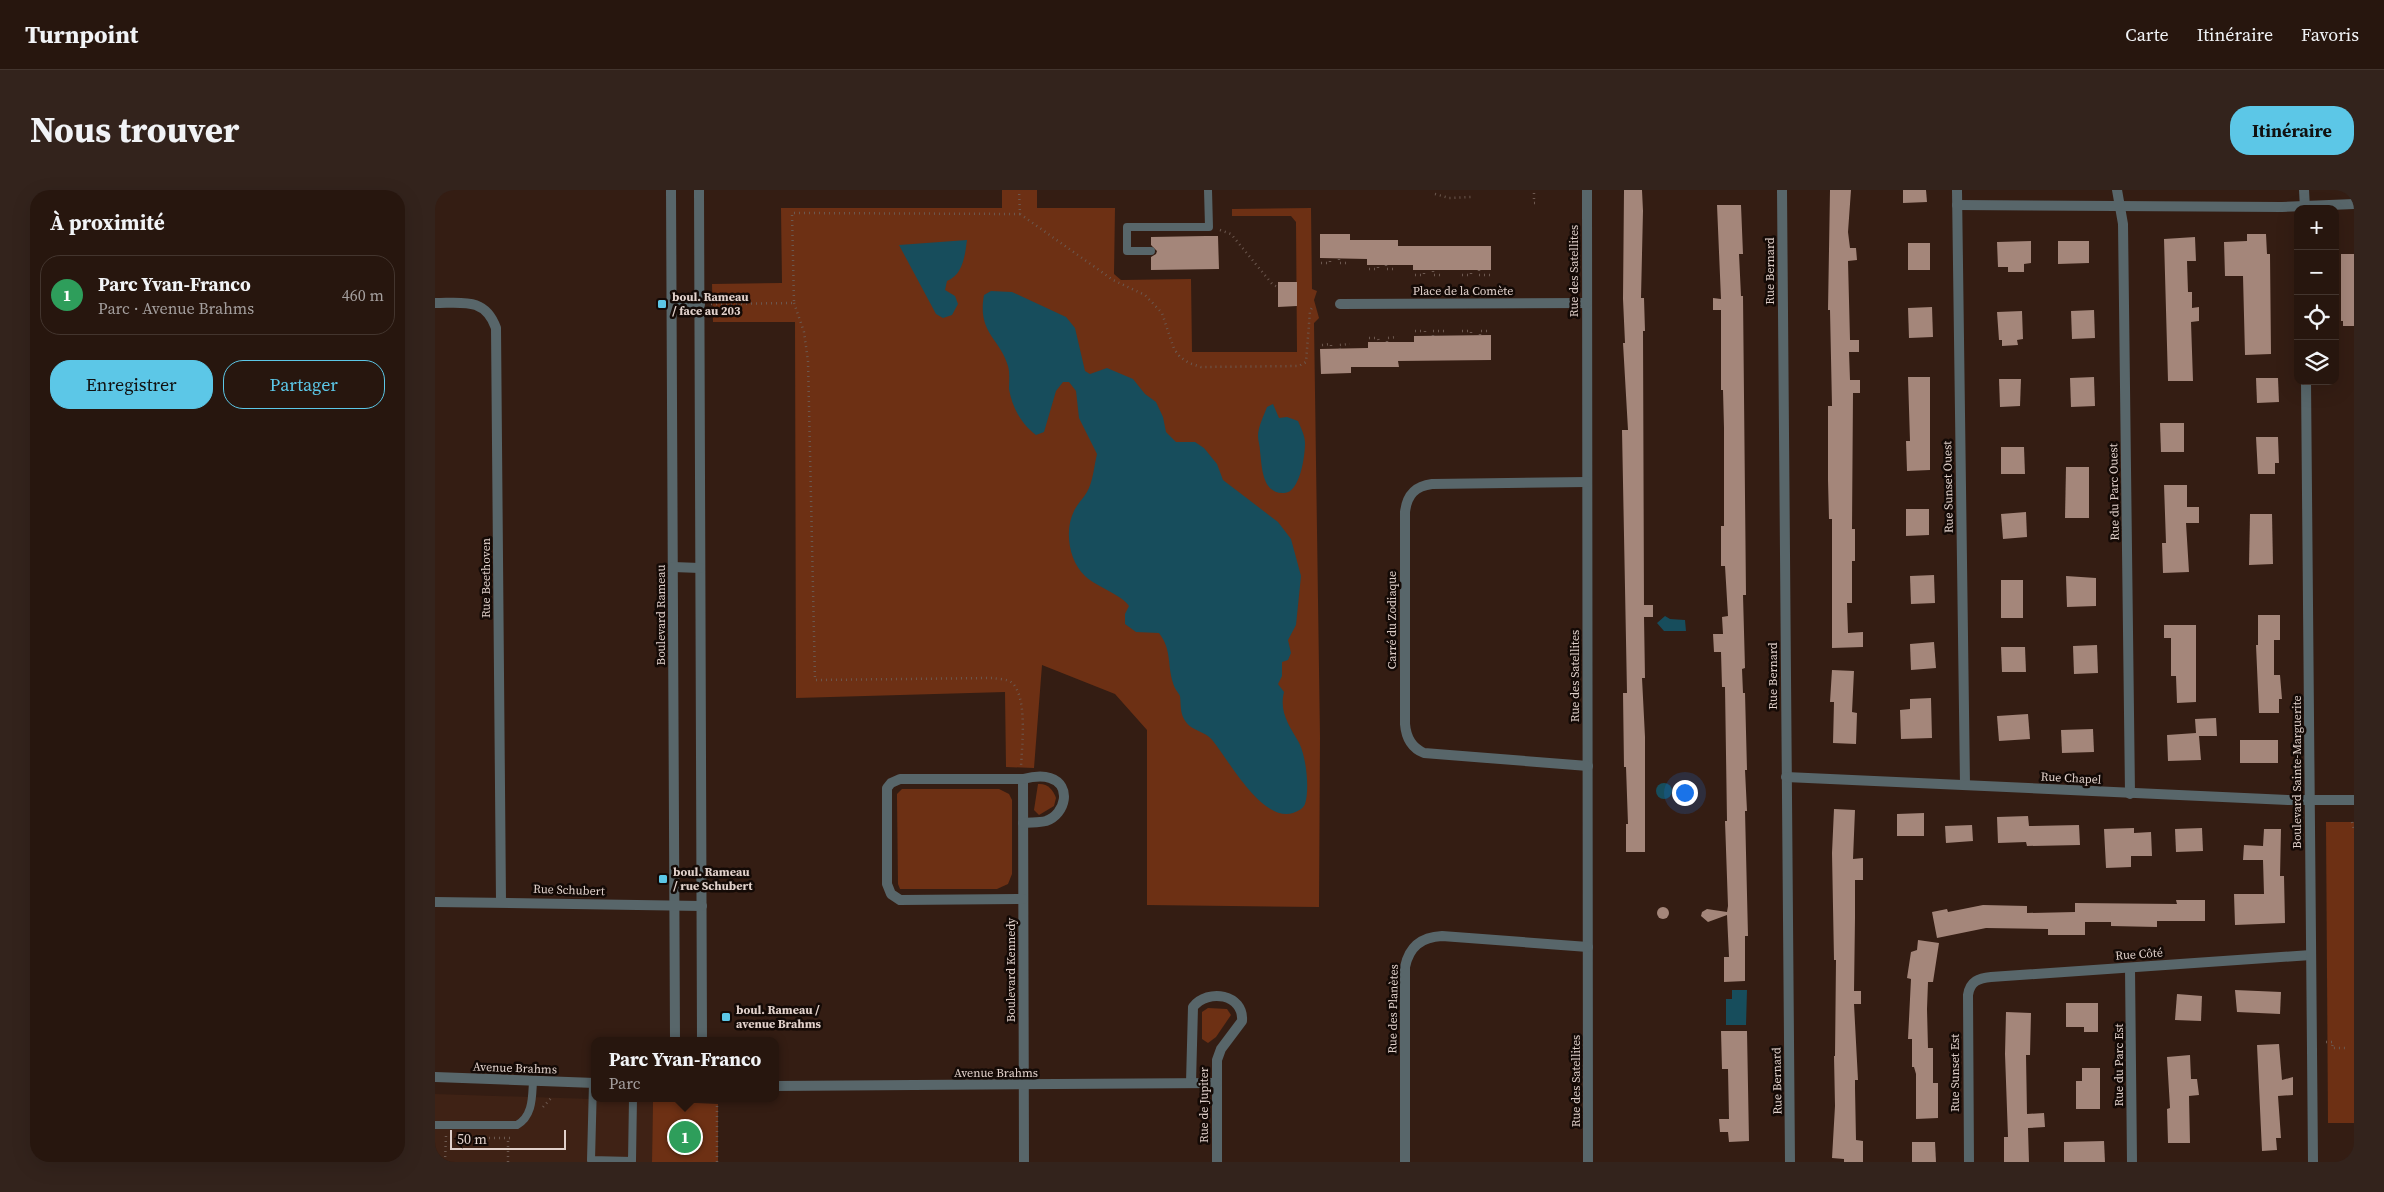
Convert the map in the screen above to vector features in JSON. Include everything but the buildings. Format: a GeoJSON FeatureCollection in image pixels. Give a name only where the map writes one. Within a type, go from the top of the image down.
{"type":"FeatureCollection","features":[{"type":"Feature","properties":{"kind":"street","name":"Boulevard Rameau"},"geometry":{"type":"LineString","coordinates":[[671,190],[675,1037]]}},
{"type":"Feature","properties":{"kind":"street"},"geometry":{"type":"LineString","coordinates":[[699,190],[705,304],[700,568],[702,1037]]}},
{"type":"Feature","properties":{"kind":"street","name":"Rue des Satellites"},"geometry":{"type":"LineString","coordinates":[[1587,190],[1588,1162]]}},
{"type":"Feature","properties":{"kind":"street","name":"Rue Bernard"},"geometry":{"type":"LineString","coordinates":[[1781,190],[1790,1162]]}},
{"type":"Feature","properties":{"kind":"street","name":"Rue Sunset Ouest"},"geometry":{"type":"LineString","coordinates":[[1957,190],[1965,785]]}},
{"type":"Feature","properties":{"kind":"street","name":"Rue du Parc Ouest"},"geometry":{"type":"LineString","coordinates":[[2117,190],[2123,244],[2130,794]]}},
{"type":"Feature","properties":{"kind":"street"},"geometry":{"type":"LineString","coordinates":[[2304,190],[2305,205]]}},
{"type":"Feature","properties":{"kind":"street"},"geometry":{"type":"LineString","coordinates":[[2338,205],[2354,204]]}},
{"type":"Feature","properties":{"kind":"street"},"geometry":{"type":"LineString","coordinates":[[1957,205],[2294,207]]}},
{"type":"Feature","properties":{"kind":"street","name":"Place de la Comète"},"geometry":{"type":"LineString","coordinates":[[1340,304],[1587,302]]}},
{"type":"Feature","properties":{"kind":"street","name":"Rue Beethoven"},"geometry":{"type":"LineString","coordinates":[[435,303],[467,303],[482,307],[489,313],[496,328],[501,902]]}},
{"type":"Feature","properties":{"kind":"street"},"geometry":{"type":"LineString","coordinates":[[672,304],[705,304]]}},
{"type":"Feature","properties":{"kind":"street","name":"Boulevard Sainte-Marguerite"},"geometry":{"type":"LineString","coordinates":[[2306,385],[2313,1162]]}},
{"type":"Feature","properties":{"kind":"street","name":"Carré du Zodiaque"},"geometry":{"type":"LineString","coordinates":[[1587,482],[1432,484],[1420,487],[1411,494],[1405,512],[1405,724],[1411,743],[1424,753],[1588,766]]}},
{"type":"Feature","properties":{"kind":"street"},"geometry":{"type":"LineString","coordinates":[[673,568],[700,568]]}},
{"type":"Feature","properties":{"kind":"street"},"geometry":{"type":"LineString","coordinates":[[1023,823],[1042,822],[1054,817],[1063,808],[1064,795],[1059,784],[1048,777],[1023,779],[900,779],[891,783],[887,788],[887,884],[894,898],[900,900],[1023,899]]}},
{"type":"Feature","properties":{"kind":"street","name":"Rue Chapel"},"geometry":{"type":"LineString","coordinates":[[1786,777],[2130,794],[2354,800]]}},
{"type":"Feature","properties":{"kind":"street","name":"Boulevard Kennedy"},"geometry":{"type":"LineString","coordinates":[[1023,779],[1024,1162]]}},
{"type":"Feature","properties":{"kind":"street","name":"Rue Schubert"},"geometry":{"type":"LineString","coordinates":[[435,902],[702,906]]}},
{"type":"Feature","properties":{"kind":"street","name":"Rue des Planètes"},"geometry":{"type":"LineString","coordinates":[[1405,1162],[1405,967],[1414,946],[1426,939],[1441,936],[1589,947]]}},
{"type":"Feature","properties":{"kind":"street","name":"Rue Côté"},"geometry":{"type":"LineString","coordinates":[[1971,984],[1975,980],[1991,977],[2311,955]]}},
{"type":"Feature","properties":{"kind":"street","name":"Rue du Parc Est"},"geometry":{"type":"LineString","coordinates":[[2130,968],[2132,1162]]}},
{"type":"Feature","properties":{"kind":"street","name":"Rue Sunset Est"},"geometry":{"type":"LineString","coordinates":[[1969,1162],[1967,1001],[1971,984]]}},
{"type":"Feature","properties":{"kind":"street","name":"Rue de Jupiter"},"geometry":{"type":"LineString","coordinates":[[1191,1083],[1193,1007],[1202,999],[1217,996],[1226,997],[1238,1003],[1243,1016],[1238,1028],[1219,1054],[1217,1162]]}},
{"type":"Feature","properties":{"kind":"street","name":"Avenue Brahms"},"geometry":{"type":"LineString","coordinates":[[435,1077],[591,1083]]}},
{"type":"Feature","properties":{"kind":"street","name":"Avenue Brahms"},"geometry":{"type":"LineString","coordinates":[[779,1086],[1023,1086],[1217,1083]]}},
{"type":"Feature","properties":{"kind":"lane"},"geometry":{"type":"LineString","coordinates":[[1151,251],[1127,251],[1127,227],[1209,227],[1208,190]]}},
{"type":"Feature","properties":{"kind":"lane"},"geometry":{"type":"LineString","coordinates":[[435,1125],[517,1125],[526,1119],[529,1112],[533,1081]]}},
{"type":"Feature","properties":{"kind":"lane"},"geometry":{"type":"LineString","coordinates":[[593,1102],[591,1160],[632,1161],[633,1102]]}},
{"type":"Feature","properties":{"kind":"path"},"geometry":{"type":"LineString","coordinates":[[1019,190],[1020,214]]}},
{"type":"Feature","properties":{"kind":"path"},"geometry":{"type":"LineString","coordinates":[[1534,193],[1534,204],[1538,203]]}},
{"type":"Feature","properties":{"kind":"path"},"geometry":{"type":"LineString","coordinates":[[1435,194],[1449,198],[1471,197],[1471,194]]}},
{"type":"Feature","properties":{"kind":"path"},"geometry":{"type":"LineString","coordinates":[[1021,768],[1022,708],[1018,690],[1010,681],[992,678],[815,680],[809,361],[804,332],[794,303],[792,213],[1020,214],[1113,280],[1145,295],[1162,313],[1174,349],[1180,357],[1201,367],[1299,366],[1307,362],[1310,311],[1313,306]]}},
{"type":"Feature","properties":{"kind":"path"},"geometry":{"type":"LineString","coordinates":[[1209,227],[1231,234],[1273,286],[1278,287]]}},
{"type":"Feature","properties":{"kind":"path"},"geometry":{"type":"LineString","coordinates":[[1321,263],[1331,263],[1331,258]]}},
{"type":"Feature","properties":{"kind":"path"},"geometry":{"type":"LineString","coordinates":[[1339,258],[1339,263],[1349,263]]}},
{"type":"Feature","properties":{"kind":"path"},"geometry":{"type":"LineString","coordinates":[[1369,270],[1378,270],[1378,265]]}},
{"type":"Feature","properties":{"kind":"path"},"geometry":{"type":"LineString","coordinates":[[1386,265],[1386,269],[1397,269]]}},
{"type":"Feature","properties":{"kind":"path"},"geometry":{"type":"LineString","coordinates":[[1433,270],[1433,275],[1443,275]]}},
{"type":"Feature","properties":{"kind":"path"},"geometry":{"type":"LineString","coordinates":[[1462,275],[1471,275],[1471,270]]}},
{"type":"Feature","properties":{"kind":"path"},"geometry":{"type":"LineString","coordinates":[[1479,270],[1479,275],[1490,275]]}},
{"type":"Feature","properties":{"kind":"path"},"geometry":{"type":"LineString","coordinates":[[1415,275],[1424,275],[1424,271]]}},
{"type":"Feature","properties":{"kind":"path"},"geometry":{"type":"LineString","coordinates":[[705,304],[794,303]]}},
{"type":"Feature","properties":{"kind":"path"},"geometry":{"type":"LineString","coordinates":[[1415,331],[1425,331],[1425,336]]}},
{"type":"Feature","properties":{"kind":"path"},"geometry":{"type":"LineString","coordinates":[[1433,336],[1433,331],[1444,331]]}},
{"type":"Feature","properties":{"kind":"path"},"geometry":{"type":"LineString","coordinates":[[1462,331],[1471,331],[1471,336]]}},
{"type":"Feature","properties":{"kind":"path"},"geometry":{"type":"LineString","coordinates":[[1480,336],[1480,331],[1490,331]]}},
{"type":"Feature","properties":{"kind":"path"},"geometry":{"type":"LineString","coordinates":[[1369,338],[1378,338],[1379,342]]}},
{"type":"Feature","properties":{"kind":"path"},"geometry":{"type":"LineString","coordinates":[[1387,342],[1387,338],[1398,338]]}},
{"type":"Feature","properties":{"kind":"path"},"geometry":{"type":"LineString","coordinates":[[1322,344],[1331,344],[1331,349]]}},
{"type":"Feature","properties":{"kind":"path"},"geometry":{"type":"LineString","coordinates":[[1340,349],[1339,345],[1350,344]]}},
{"type":"Feature","properties":{"kind":"path"},"geometry":{"type":"LineString","coordinates":[[2352,822],[2354,830]]}},
{"type":"Feature","properties":{"kind":"path"},"geometry":{"type":"LineString","coordinates":[[2326,1042],[2333,1042],[2333,1048],[2346,1048]]}},
{"type":"Feature","properties":{"kind":"path"},"geometry":{"type":"LineString","coordinates":[[717,1102],[717,1162]]}},
{"type":"Feature","properties":{"kind":"path"},"geometry":{"type":"LineString","coordinates":[[445,1162],[446,1137]]}},
{"type":"Feature","properties":{"kind":"path"},"geometry":{"type":"LineString","coordinates":[[508,1139],[508,1162]]}},
{"type":"Feature","properties":{"kind":"shaded area"},"geometry":{"type":"Polygon","coordinates":[[[1002,190],[1037,190],[1037,208],[1115,208],[1114,274],[1121,280],[1191,279],[1192,352],[1297,352],[1296,222],[1291,216],[1232,216],[1232,209],[1311,208],[1312,289],[1317,291],[1314,300],[1319,318],[1314,323],[1320,738],[1319,907],[1147,905],[1147,730],[1115,694],[1042,665],[1034,768],[1006,767],[1005,692],[796,698],[795,322],[713,322],[712,284],[782,283],[781,208],[1002,208],[1002,190]]]}},
{"type":"Feature","properties":{"kind":"shaded area"},"geometry":{"type":"Polygon","coordinates":[[[1038,784],[1044,784],[1049,787],[1056,798],[1054,806],[1039,815],[1034,810],[1038,784]]]}},
{"type":"Feature","properties":{"kind":"shaded area"},"geometry":{"type":"Polygon","coordinates":[[[902,789],[999,789],[1009,794],[1012,800],[1012,874],[1008,884],[997,889],[900,889],[898,884],[897,794],[902,789]]]}},
{"type":"Feature","properties":{"kind":"shaded area"},"geometry":{"type":"Polygon","coordinates":[[[2326,822],[2354,822],[2354,1123],[2328,1123],[2326,822]]]}},
{"type":"Feature","properties":{"kind":"shaded area"},"geometry":{"type":"Polygon","coordinates":[[[1208,1008],[1227,1009],[1231,1015],[1216,1037],[1208,1043],[1202,1039],[1202,1012],[1208,1008]]]}},
{"type":"Feature","properties":{"kind":"shaded area"},"geometry":{"type":"Polygon","coordinates":[[[435,1094],[591,1099],[591,1102],[653,1102],[652,1162],[435,1162],[435,1094]]]}},
{"type":"Feature","properties":{"kind":"shaded area"},"geometry":{"type":"Polygon","coordinates":[[[653,1102],[718,1104],[718,1162],[652,1162],[653,1102]]]}},
{"type":"Feature","properties":{"kind":"water"},"geometry":{"type":"Polygon","coordinates":[[[967,240],[960,269],[957,274],[947,281],[945,290],[955,296],[958,304],[952,315],[943,318],[936,314],[899,245],[967,240]]]}},
{"type":"Feature","properties":{"kind":"water"},"geometry":{"type":"Polygon","coordinates":[[[991,291],[1012,292],[1066,317],[1075,328],[1085,371],[1090,374],[1107,368],[1133,379],[1145,394],[1156,402],[1163,417],[1166,432],[1176,442],[1195,442],[1204,448],[1217,464],[1223,480],[1278,522],[1291,539],[1301,576],[1296,625],[1288,640],[1291,653],[1288,660],[1282,662],[1282,676],[1278,684],[1284,692],[1283,706],[1288,724],[1301,747],[1305,763],[1307,790],[1304,806],[1300,810],[1282,814],[1270,809],[1259,800],[1237,775],[1210,737],[1187,723],[1182,714],[1180,696],[1171,676],[1168,651],[1159,633],[1136,632],[1125,624],[1125,614],[1129,606],[1121,598],[1085,576],[1075,562],[1070,545],[1069,527],[1075,508],[1089,488],[1097,454],[1079,418],[1076,391],[1069,382],[1063,382],[1056,391],[1044,432],[1036,435],[1022,420],[1010,396],[1008,366],[1000,348],[986,327],[983,308],[984,295],[991,291]]]}},
{"type":"Feature","properties":{"kind":"water"},"geometry":{"type":"Polygon","coordinates":[[[1273,404],[1279,418],[1287,417],[1298,421],[1305,440],[1303,465],[1298,481],[1294,487],[1284,493],[1271,489],[1267,484],[1263,472],[1258,440],[1261,421],[1267,407],[1273,404]]]}},
{"type":"Feature","properties":{"kind":"water"},"geometry":{"type":"Polygon","coordinates":[[[1665,616],[1670,619],[1685,620],[1686,631],[1664,631],[1657,623],[1665,616]]]}},
{"type":"Feature","properties":{"kind":"water"},"geometry":{"type":"Polygon","coordinates":[[[1661,783],[1667,783],[1672,788],[1670,797],[1661,799],[1656,794],[1656,788],[1661,783]]]}},
{"type":"Feature","properties":{"kind":"water"},"geometry":{"type":"Polygon","coordinates":[[[1732,990],[1747,990],[1746,1025],[1726,1025],[1726,999],[1732,999],[1732,990]]]}},
{"type":"Feature","properties":{"kind":"place","name":"boul. Rameau / face au 203"},"geometry":{"type":"Point","coordinates":[662,304]}},
{"type":"Feature","properties":{"kind":"place","name":"boul. Rameau / rue Schubert"},"geometry":{"type":"Point","coordinates":[663,879]}},
{"type":"Feature","properties":{"kind":"place","name":"boul. Rameau / avenue Brahms"},"geometry":{"type":"Point","coordinates":[726,1017]}},
{"type":"Feature","properties":{"kind":"place","name":"Parc Yvan-Franco"},"geometry":{"type":"Point","coordinates":[685,1137]}}]}
